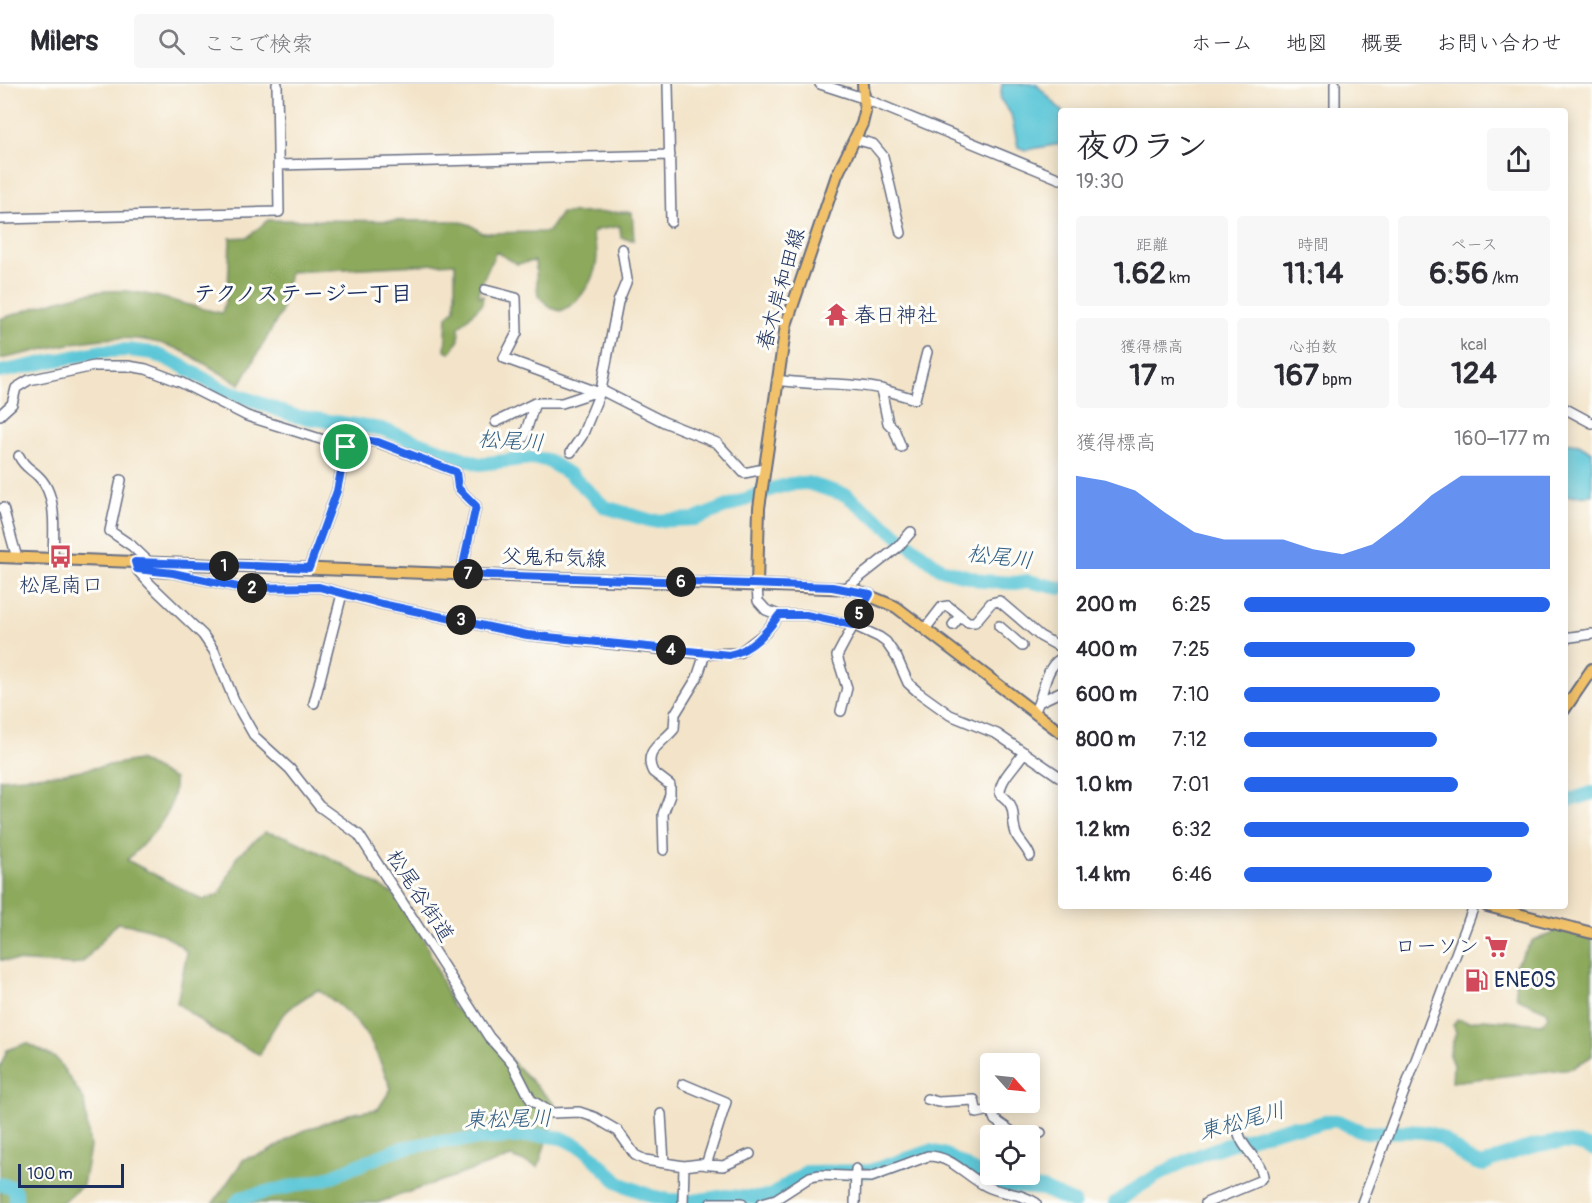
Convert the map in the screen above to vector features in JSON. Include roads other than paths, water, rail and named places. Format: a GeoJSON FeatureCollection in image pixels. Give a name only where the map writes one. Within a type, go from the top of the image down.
{"type":"FeatureCollection","features":[{"type":"Feature","properties":{"kind":"main road","name":"春木岸和田線"},"geometry":{"type":"LineString","coordinates":[[757,585],[759,508],[786,325],[837,175],[865,112],[862,84]]}},
{"type":"Feature","properties":{"kind":"main road","name":"父鬼和気線"},"geometry":{"type":"LineString","coordinates":[[0,557],[137,567],[150,563],[846,588],[870,594],[896,607],[1058,730]]}},
{"type":"Feature","properties":{"kind":"main road"},"geometry":{"type":"LineString","coordinates":[[1568,705],[1592,669]]}},
{"type":"Feature","properties":{"kind":"main road"},"geometry":{"type":"LineString","coordinates":[[1499,909],[1592,933]]}},
{"type":"Feature","properties":{"kind":"street"},"geometry":{"type":"LineString","coordinates":[[0,219],[279,212],[277,84]]}},
{"type":"Feature","properties":{"kind":"street"},"geometry":{"type":"LineString","coordinates":[[668,84],[670,222]]}},
{"type":"Feature","properties":{"kind":"street"},"geometry":{"type":"LineString","coordinates":[[820,84],[863,98],[1058,179]]}},
{"type":"Feature","properties":{"kind":"street"},"geometry":{"type":"LineString","coordinates":[[1335,84],[1335,108]]}},
{"type":"Feature","properties":{"kind":"street"},"geometry":{"type":"LineString","coordinates":[[854,139],[873,144],[883,156],[901,232]]}},
{"type":"Feature","properties":{"kind":"street"},"geometry":{"type":"LineString","coordinates":[[278,165],[670,154]]}},
{"type":"Feature","properties":{"kind":"street"},"geometry":{"type":"LineString","coordinates":[[571,452],[582,436],[599,391],[618,302],[627,280],[622,249]]}},
{"type":"Feature","properties":{"kind":"street"},"geometry":{"type":"LineString","coordinates":[[485,290],[516,298],[517,333],[504,358],[599,391],[664,422],[717,442],[744,473],[764,473]]}},
{"type":"Feature","properties":{"kind":"street"},"geometry":{"type":"LineString","coordinates":[[777,380],[802,384],[861,384],[915,399],[927,352]]}},
{"type":"Feature","properties":{"kind":"street"},"geometry":{"type":"LineString","coordinates":[[0,415],[12,405],[16,388],[29,380],[94,366],[128,366],[165,375],[247,416],[346,447]]}},
{"type":"Feature","properties":{"kind":"street"},"geometry":{"type":"LineString","coordinates":[[881,389],[888,423],[894,429],[901,447]]}},
{"type":"Feature","properties":{"kind":"street"},"geometry":{"type":"LineString","coordinates":[[496,422],[536,403],[562,403],[599,391]]}},
{"type":"Feature","properties":{"kind":"street"},"geometry":{"type":"LineString","coordinates":[[524,437],[536,403]]}},
{"type":"Feature","properties":{"kind":"street"},"geometry":{"type":"LineString","coordinates":[[1568,410],[1592,423]]}},
{"type":"Feature","properties":{"kind":"street"},"geometry":{"type":"LineString","coordinates":[[309,568],[337,491],[346,447],[355,439],[371,441],[456,472],[458,488],[476,506],[461,574]]}},
{"type":"Feature","properties":{"kind":"street"},"geometry":{"type":"LineString","coordinates":[[19,456],[26,467],[39,476],[52,503],[53,560]]}},
{"type":"Feature","properties":{"kind":"street"},"geometry":{"type":"LineString","coordinates":[[121,480],[110,531],[148,558],[150,563]]}},
{"type":"Feature","properties":{"kind":"street"},"geometry":{"type":"LineString","coordinates":[[3,508],[17,558]]}},
{"type":"Feature","properties":{"kind":"street"},"geometry":{"type":"LineString","coordinates":[[846,588],[898,547],[910,533]]}},
{"type":"Feature","properties":{"kind":"street"},"geometry":{"type":"LineString","coordinates":[[137,567],[242,588],[319,587],[527,635],[705,654],[739,653],[765,633],[779,615]]}},
{"type":"Feature","properties":{"kind":"street","name":"松尾谷街道"},"geometry":{"type":"LineString","coordinates":[[137,567],[203,635],[218,659],[234,700],[255,737],[290,769],[319,806],[359,835],[489,1037],[512,1063],[531,1100],[552,1113],[579,1112],[594,1117],[618,1131],[635,1155],[645,1160],[684,1166],[723,1166],[750,1154]]}},
{"type":"Feature","properties":{"kind":"street"},"geometry":{"type":"LineString","coordinates":[[757,585],[758,601],[766,610],[779,615],[806,615],[853,625],[886,642],[897,658],[908,682],[918,692],[950,715],[997,734],[1058,772]]}},
{"type":"Feature","properties":{"kind":"street"},"geometry":{"type":"LineString","coordinates":[[315,703],[342,594]]}},
{"type":"Feature","properties":{"kind":"street"},"geometry":{"type":"LineString","coordinates":[[841,711],[847,688],[837,656],[870,594]]}},
{"type":"Feature","properties":{"kind":"street"},"geometry":{"type":"LineString","coordinates":[[925,629],[942,607],[948,606],[968,622],[975,622],[991,603],[1002,600],[1023,622],[1048,642],[1058,646]]}},
{"type":"Feature","properties":{"kind":"street"},"geometry":{"type":"LineString","coordinates":[[953,625],[960,616]]}},
{"type":"Feature","properties":{"kind":"street"},"geometry":{"type":"LineString","coordinates":[[1011,635],[1023,622]]}},
{"type":"Feature","properties":{"kind":"street"},"geometry":{"type":"LineString","coordinates":[[999,626],[1022,646]]}},
{"type":"Feature","properties":{"kind":"street"},"geometry":{"type":"LineString","coordinates":[[1568,637],[1592,634]]}},
{"type":"Feature","properties":{"kind":"street"},"geometry":{"type":"LineString","coordinates":[[664,850],[663,814],[670,795],[670,786],[653,772],[651,758],[656,744],[674,729],[675,714],[697,678],[705,654]]}},
{"type":"Feature","properties":{"kind":"street"},"geometry":{"type":"LineString","coordinates":[[1034,712],[1041,701],[1049,671],[1053,663],[1058,660]]}},
{"type":"Feature","properties":{"kind":"street"},"geometry":{"type":"LineString","coordinates":[[1041,701],[1058,693]]}},
{"type":"Feature","properties":{"kind":"street"},"geometry":{"type":"LineString","coordinates":[[1024,752],[1012,771],[1003,780],[1000,794],[1012,806],[1016,834],[1030,856]]}},
{"type":"Feature","properties":{"kind":"street"},"geometry":{"type":"LineString","coordinates":[[1362,1203],[1473,909]]}},
{"type":"Feature","properties":{"kind":"street"},"geometry":{"type":"LineString","coordinates":[[683,1084],[726,1102],[706,1165]]}},
{"type":"Feature","properties":{"kind":"street"},"geometry":{"type":"LineString","coordinates":[[927,1099],[938,1102],[974,1100],[977,1113],[991,1110],[995,1120],[1002,1125]]}},
{"type":"Feature","properties":{"kind":"street"},"geometry":{"type":"LineString","coordinates":[[661,1114],[664,1163]]}},
{"type":"Feature","properties":{"kind":"street"},"geometry":{"type":"LineString","coordinates":[[1206,1203],[1259,1181],[1263,1176],[1252,1155],[1242,1145],[1239,1134]]}},
{"type":"Feature","properties":{"kind":"street"},"geometry":{"type":"LineString","coordinates":[[762,1203],[776,1199],[810,1177],[856,1174],[871,1177],[928,1156],[936,1156],[954,1164],[987,1187],[1022,1195],[1036,1203]]}},
{"type":"Feature","properties":{"kind":"street"},"geometry":{"type":"LineString","coordinates":[[684,1166],[684,1203]]}},
{"type":"Feature","properties":{"kind":"street"},"geometry":{"type":"LineString","coordinates":[[855,1203],[856,1174]]}},
{"type":"Feature","properties":{"kind":"street"},"geometry":{"type":"LineString","coordinates":[[711,1203],[742,1203]]}},
{"type":"Feature","properties":{"kind":"water"},"geometry":{"type":"Polygon","coordinates":[[[1002,84],[1036,84],[1059,108],[1058,144],[1025,150],[1018,147],[1011,114],[1000,99],[1002,84]]]}},
{"type":"Feature","properties":{"kind":"water"},"geometry":{"type":"Polygon","coordinates":[[[1568,443],[1579,444],[1592,452],[1592,495],[1568,496],[1568,443]]]}},
{"type":"Feature","properties":{"kind":"waterway","name":"松尾川"},"geometry":{"type":"LineString","coordinates":[[0,372],[101,351],[128,350],[153,353],[180,365],[224,390],[295,416],[382,429],[479,464],[531,458],[547,460],[572,476],[605,507],[652,521],[695,519],[772,489],[790,484],[807,483],[846,495],[941,569],[983,581],[1015,583],[1027,581],[1058,588]]}},
{"type":"Feature","properties":{"kind":"waterway","name":"松尾川"},"geometry":{"type":"LineString","coordinates":[[1568,801],[1592,793]]}},
{"type":"Feature","properties":{"kind":"waterway","name":"東松尾川"},"geometry":{"type":"LineString","coordinates":[[1115,1203],[1158,1175],[1199,1155],[1292,1126],[1305,1127],[1331,1121],[1341,1122],[1363,1132],[1428,1133],[1443,1140],[1469,1159],[1484,1165],[1537,1145],[1580,1144],[1592,1149]]}},
{"type":"Feature","properties":{"kind":"waterway","name":"東松尾川"},"geometry":{"type":"LineString","coordinates":[[236,1203],[240,1198],[325,1179],[398,1149],[436,1142],[542,1135],[562,1138],[586,1150],[619,1183],[651,1196],[670,1200],[693,1201],[726,1196],[757,1198],[772,1195],[806,1172],[870,1171],[931,1151],[946,1155],[998,1185],[1043,1189],[1074,1203]]}},
{"type":"Feature","properties":{"kind":"waterway","name":"東松尾川"},"geometry":{"type":"LineString","coordinates":[[0,1184],[12,1187],[16,1194],[16,1203]]}},
{"type":"Feature","properties":{"kind":"place","name":"春日神社"},"geometry":{"type":"Point","coordinates":[836,315]}},
{"type":"Feature","properties":{"kind":"place","name":"松尾南口"},"geometry":{"type":"Point","coordinates":[61,557]}},
{"type":"Feature","properties":{"kind":"place","name":"ローソン"},"geometry":{"type":"Point","coordinates":[1497,946]}},
{"type":"Feature","properties":{"kind":"place","name":"ENEOS"},"geometry":{"type":"Point","coordinates":[1476,980]}},
{"type":"Feature","properties":{"kind":"district","name":"テクノステージ一丁目"},"geometry":{"type":"Point","coordinates":[303,294]}}]}
